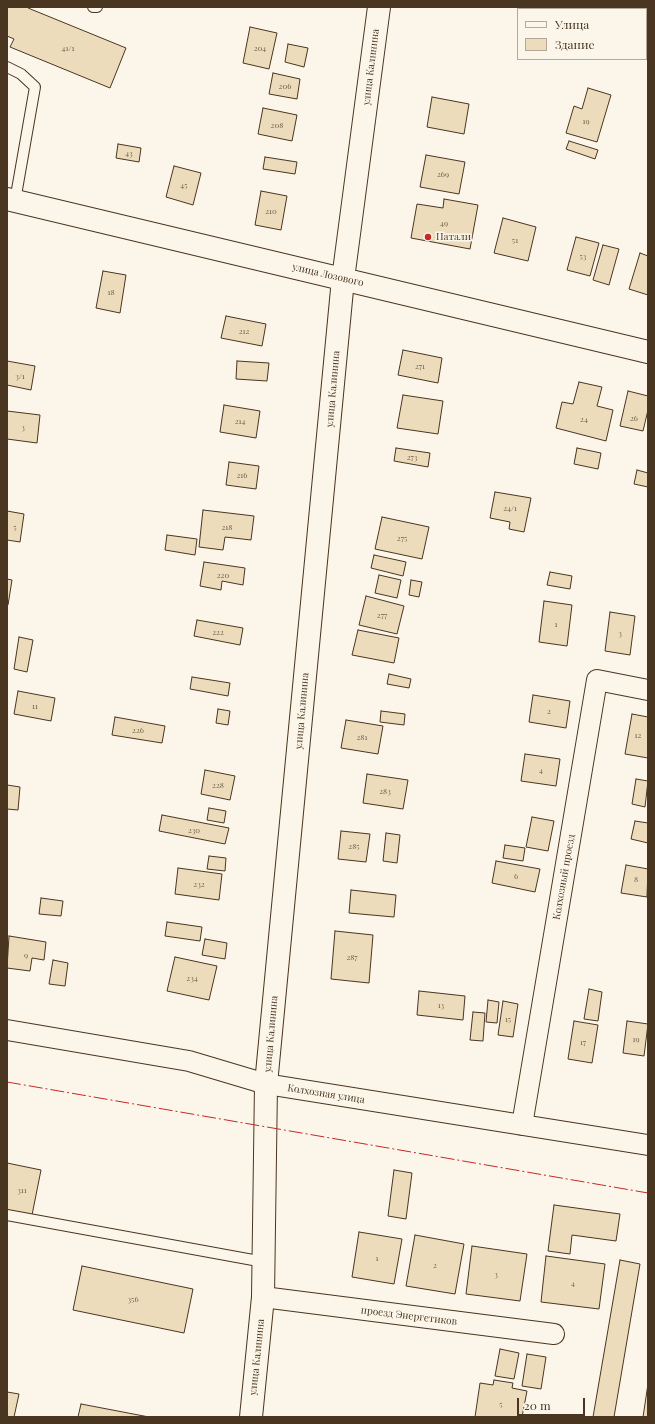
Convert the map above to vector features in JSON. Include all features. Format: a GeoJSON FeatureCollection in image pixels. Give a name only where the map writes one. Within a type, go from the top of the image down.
{"type":"FeatureCollection","features":[{"type":"Feature","properties":{"kind":"street","name":"улица Калинина"},"geometry":{"type":"LineString","coordinates":[[251,1417],[264,1297],[266,1084],[343,279],[379,7]]}},
{"type":"Feature","properties":{"kind":"street","name":"улица Лозового"},"geometry":{"type":"LineString","coordinates":[[11,200],[648,352]]}},
{"type":"Feature","properties":{"kind":"street","name":"Колхозный проезд"},"geometry":{"type":"LineString","coordinates":[[522,1125],[597,680],[648,690]]}},
{"type":"Feature","properties":{"kind":"street","name":"Колхозная улица"},"geometry":{"type":"LineString","coordinates":[[7,1030],[189,1061],[266,1084],[648,1145]]}},
{"type":"Feature","properties":{"kind":"street","name":"проезд Энергетиков"},"geometry":{"type":"LineString","coordinates":[[264,1297],[554,1334]]}},
{"type":"Feature","properties":{"kind":"lane"},"geometry":{"type":"LineString","coordinates":[[7,67],[21,74],[35,87],[11,200]]}},
{"type":"Feature","properties":{"kind":"lane"},"geometry":{"type":"LineString","coordinates":[[7,1215],[264,1262]]}},
{"type":"Feature","properties":{"kind":"building"},"geometry":{"type":"Polygon","coordinates":[[[7,7],[28,7],[126,48],[110,88],[10,47],[14,39],[7,36],[7,7]]]}},
{"type":"Feature","properties":{"kind":"building"},"geometry":{"type":"Polygon","coordinates":[[[250,27],[277,33],[269,69],[243,63],[250,27]]]}},
{"type":"Feature","properties":{"kind":"building"},"geometry":{"type":"Polygon","coordinates":[[[288,44],[308,48],[304,67],[285,62],[288,44]]]}},
{"type":"Feature","properties":{"kind":"building"},"geometry":{"type":"Polygon","coordinates":[[[273,73],[300,79],[297,99],[269,94],[273,73]]]}},
{"type":"Feature","properties":{"kind":"building"},"geometry":{"type":"Polygon","coordinates":[[[588,88],[611,95],[597,142],[566,133],[574,106],[582,109],[588,88]]]}},
{"type":"Feature","properties":{"kind":"building"},"geometry":{"type":"Polygon","coordinates":[[[432,97],[469,104],[464,134],[427,127],[432,97]]]}},
{"type":"Feature","properties":{"kind":"building"},"geometry":{"type":"Polygon","coordinates":[[[263,108],[297,115],[292,141],[258,134],[263,108]]]}},
{"type":"Feature","properties":{"kind":"building"},"geometry":{"type":"Polygon","coordinates":[[[569,141],[598,150],[595,159],[566,149],[569,141]]]}},
{"type":"Feature","properties":{"kind":"building"},"geometry":{"type":"Polygon","coordinates":[[[118,144],[141,148],[139,162],[116,158],[118,144]]]}},
{"type":"Feature","properties":{"kind":"building"},"geometry":{"type":"Polygon","coordinates":[[[426,155],[465,162],[459,194],[420,187],[426,155]]]}},
{"type":"Feature","properties":{"kind":"building"},"geometry":{"type":"Polygon","coordinates":[[[265,157],[297,162],[295,174],[263,169],[265,157]]]}},
{"type":"Feature","properties":{"kind":"building"},"geometry":{"type":"Polygon","coordinates":[[[174,166],[201,173],[193,205],[166,197],[174,166]]]}},
{"type":"Feature","properties":{"kind":"building"},"geometry":{"type":"Polygon","coordinates":[[[261,191],[287,196],[281,230],[255,225],[261,191]]]}},
{"type":"Feature","properties":{"kind":"building"},"geometry":{"type":"Polygon","coordinates":[[[444,199],[478,205],[470,249],[411,238],[417,204],[443,208],[444,199]]]}},
{"type":"Feature","properties":{"kind":"building"},"geometry":{"type":"Polygon","coordinates":[[[503,218],[536,227],[528,261],[494,253],[503,218]]]}},
{"type":"Feature","properties":{"kind":"building"},"geometry":{"type":"Polygon","coordinates":[[[576,237],[599,243],[590,276],[567,270],[576,237]]]}},
{"type":"Feature","properties":{"kind":"building"},"geometry":{"type":"Polygon","coordinates":[[[603,245],[619,249],[609,285],[593,280],[603,245]]]}},
{"type":"Feature","properties":{"kind":"building"},"geometry":{"type":"Polygon","coordinates":[[[640,253],[648,256],[648,295],[629,289],[640,253]]]}},
{"type":"Feature","properties":{"kind":"building"},"geometry":{"type":"Polygon","coordinates":[[[103,271],[126,275],[120,313],[96,308],[103,271]]]}},
{"type":"Feature","properties":{"kind":"building"},"geometry":{"type":"Polygon","coordinates":[[[226,316],[266,324],[262,346],[221,338],[226,316]]]}},
{"type":"Feature","properties":{"kind":"building"},"geometry":{"type":"Polygon","coordinates":[[[403,350],[442,358],[438,383],[398,375],[403,350]]]}},
{"type":"Feature","properties":{"kind":"building"},"geometry":{"type":"Polygon","coordinates":[[[7,361],[35,366],[31,390],[7,385],[7,361]]]}},
{"type":"Feature","properties":{"kind":"building"},"geometry":{"type":"Polygon","coordinates":[[[237,361],[269,363],[267,381],[236,379],[237,361]]]}},
{"type":"Feature","properties":{"kind":"building"},"geometry":{"type":"Polygon","coordinates":[[[579,382],[602,387],[597,406],[613,410],[606,441],[556,428],[562,402],[573,404],[579,382]]]}},
{"type":"Feature","properties":{"kind":"building"},"geometry":{"type":"Polygon","coordinates":[[[628,391],[648,396],[648,410],[643,431],[620,426],[628,391]]]}},
{"type":"Feature","properties":{"kind":"building"},"geometry":{"type":"Polygon","coordinates":[[[403,395],[443,401],[438,434],[397,428],[403,395]]]}},
{"type":"Feature","properties":{"kind":"building"},"geometry":{"type":"Polygon","coordinates":[[[224,405],[260,411],[256,438],[220,432],[224,405]]]}},
{"type":"Feature","properties":{"kind":"building"},"geometry":{"type":"Polygon","coordinates":[[[7,411],[40,415],[37,443],[7,439],[7,411]]]}},
{"type":"Feature","properties":{"kind":"building"},"geometry":{"type":"Polygon","coordinates":[[[396,448],[430,453],[428,467],[394,461],[396,448]]]}},
{"type":"Feature","properties":{"kind":"building"},"geometry":{"type":"Polygon","coordinates":[[[577,448],[601,453],[598,469],[574,464],[577,448]]]}},
{"type":"Feature","properties":{"kind":"building"},"geometry":{"type":"Polygon","coordinates":[[[229,462],[259,466],[256,489],[226,485],[229,462]]]}},
{"type":"Feature","properties":{"kind":"building"},"geometry":{"type":"Polygon","coordinates":[[[637,470],[648,473],[648,487],[634,484],[637,470]]]}},
{"type":"Feature","properties":{"kind":"building"},"geometry":{"type":"Polygon","coordinates":[[[495,492],[531,498],[524,532],[509,529],[510,522],[490,518],[495,492]]]}},
{"type":"Feature","properties":{"kind":"building"},"geometry":{"type":"Polygon","coordinates":[[[203,510],[254,516],[251,540],[225,537],[223,550],[199,547],[203,510]]]}},
{"type":"Feature","properties":{"kind":"building"},"geometry":{"type":"Polygon","coordinates":[[[7,511],[24,514],[20,542],[7,540],[7,511]]]}},
{"type":"Feature","properties":{"kind":"building"},"geometry":{"type":"Polygon","coordinates":[[[382,517],[429,527],[422,559],[375,549],[382,517]]]}},
{"type":"Feature","properties":{"kind":"building"},"geometry":{"type":"Polygon","coordinates":[[[167,535],[197,539],[195,555],[165,550],[167,535]]]}},
{"type":"Feature","properties":{"kind":"building"},"geometry":{"type":"Polygon","coordinates":[[[374,555],[406,562],[403,576],[371,568],[374,555]]]}},
{"type":"Feature","properties":{"kind":"building"},"geometry":{"type":"Polygon","coordinates":[[[204,562],[245,568],[243,585],[222,581],[221,590],[200,586],[204,562]]]}},
{"type":"Feature","properties":{"kind":"building"},"geometry":{"type":"Polygon","coordinates":[[[550,572],[572,576],[570,589],[547,585],[550,572]]]}},
{"type":"Feature","properties":{"kind":"building"},"geometry":{"type":"Polygon","coordinates":[[[379,575],[401,580],[397,598],[375,593],[379,575]]]}},
{"type":"Feature","properties":{"kind":"building"},"geometry":{"type":"Polygon","coordinates":[[[7,579],[12,580],[8,605],[7,605],[7,579]]]}},
{"type":"Feature","properties":{"kind":"building"},"geometry":{"type":"Polygon","coordinates":[[[411,580],[422,582],[419,597],[409,595],[411,580]]]}},
{"type":"Feature","properties":{"kind":"building"},"geometry":{"type":"Polygon","coordinates":[[[366,596],[404,606],[397,634],[359,625],[366,596]]]}},
{"type":"Feature","properties":{"kind":"building"},"geometry":{"type":"Polygon","coordinates":[[[544,601],[572,605],[567,646],[539,642],[544,601]]]}},
{"type":"Feature","properties":{"kind":"building"},"geometry":{"type":"Polygon","coordinates":[[[610,612],[635,616],[630,655],[605,651],[610,612]]]}},
{"type":"Feature","properties":{"kind":"building"},"geometry":{"type":"Polygon","coordinates":[[[197,620],[243,628],[240,645],[194,636],[197,620]]]}},
{"type":"Feature","properties":{"kind":"building"},"geometry":{"type":"Polygon","coordinates":[[[358,630],[399,638],[394,663],[352,655],[358,630]]]}},
{"type":"Feature","properties":{"kind":"building"},"geometry":{"type":"Polygon","coordinates":[[[19,637],[33,640],[27,672],[14,669],[19,637]]]}},
{"type":"Feature","properties":{"kind":"building"},"geometry":{"type":"Polygon","coordinates":[[[389,674],[411,679],[409,688],[387,684],[389,674]]]}},
{"type":"Feature","properties":{"kind":"building"},"geometry":{"type":"Polygon","coordinates":[[[192,677],[230,683],[228,696],[190,689],[192,677]]]}},
{"type":"Feature","properties":{"kind":"building"},"geometry":{"type":"Polygon","coordinates":[[[18,691],[55,698],[51,721],[14,714],[18,691]]]}},
{"type":"Feature","properties":{"kind":"building"},"geometry":{"type":"Polygon","coordinates":[[[533,695],[570,701],[566,728],[529,722],[533,695]]]}},
{"type":"Feature","properties":{"kind":"building"},"geometry":{"type":"Polygon","coordinates":[[[218,709],[230,711],[228,725],[216,723],[218,709]]]}},
{"type":"Feature","properties":{"kind":"building"},"geometry":{"type":"Polygon","coordinates":[[[381,711],[405,714],[404,725],[380,722],[381,711]]]}},
{"type":"Feature","properties":{"kind":"building"},"geometry":{"type":"Polygon","coordinates":[[[632,714],[648,717],[648,758],[625,754],[632,714]]]}},
{"type":"Feature","properties":{"kind":"building"},"geometry":{"type":"Polygon","coordinates":[[[115,717],[165,726],[162,743],[112,735],[115,717]]]}},
{"type":"Feature","properties":{"kind":"building"},"geometry":{"type":"Polygon","coordinates":[[[346,720],[383,726],[378,754],[341,748],[346,720]]]}},
{"type":"Feature","properties":{"kind":"building"},"geometry":{"type":"Polygon","coordinates":[[[525,754],[560,759],[556,786],[521,781],[525,754]]]}},
{"type":"Feature","properties":{"kind":"building"},"geometry":{"type":"Polygon","coordinates":[[[205,770],[235,776],[230,800],[201,794],[205,770]]]}},
{"type":"Feature","properties":{"kind":"building"},"geometry":{"type":"Polygon","coordinates":[[[367,774],[408,780],[403,809],[363,803],[367,774]]]}},
{"type":"Feature","properties":{"kind":"building"},"geometry":{"type":"Polygon","coordinates":[[[636,779],[648,781],[645,807],[632,804],[636,779]]]}},
{"type":"Feature","properties":{"kind":"building"},"geometry":{"type":"Polygon","coordinates":[[[7,785],[20,787],[18,810],[7,809],[7,785]]]}},
{"type":"Feature","properties":{"kind":"building"},"geometry":{"type":"Polygon","coordinates":[[[209,808],[226,811],[224,823],[207,820],[209,808]]]}},
{"type":"Feature","properties":{"kind":"building"},"geometry":{"type":"Polygon","coordinates":[[[162,815],[229,828],[225,844],[159,831],[162,815]]]}},
{"type":"Feature","properties":{"kind":"building"},"geometry":{"type":"Polygon","coordinates":[[[532,817],[554,821],[548,851],[526,847],[532,817]]]}},
{"type":"Feature","properties":{"kind":"building"},"geometry":{"type":"Polygon","coordinates":[[[635,821],[648,823],[648,843],[631,839],[635,821]]]}},
{"type":"Feature","properties":{"kind":"building"},"geometry":{"type":"Polygon","coordinates":[[[341,831],[370,834],[366,862],[338,859],[341,831]]]}},
{"type":"Feature","properties":{"kind":"building"},"geometry":{"type":"Polygon","coordinates":[[[386,833],[400,835],[397,863],[383,861],[386,833]]]}},
{"type":"Feature","properties":{"kind":"building"},"geometry":{"type":"Polygon","coordinates":[[[505,845],[525,848],[523,861],[503,858],[505,845]]]}},
{"type":"Feature","properties":{"kind":"building"},"geometry":{"type":"Polygon","coordinates":[[[209,856],[226,858],[225,871],[207,869],[209,856]]]}},
{"type":"Feature","properties":{"kind":"building"},"geometry":{"type":"Polygon","coordinates":[[[496,861],[540,869],[535,892],[492,883],[496,861]]]}},
{"type":"Feature","properties":{"kind":"building"},"geometry":{"type":"Polygon","coordinates":[[[626,865],[648,869],[647,897],[621,893],[626,865]]]}},
{"type":"Feature","properties":{"kind":"building"},"geometry":{"type":"Polygon","coordinates":[[[178,868],[222,874],[219,900],[175,894],[178,868]]]}},
{"type":"Feature","properties":{"kind":"building"},"geometry":{"type":"Polygon","coordinates":[[[351,890],[396,895],[394,917],[349,913],[351,890]]]}},
{"type":"Feature","properties":{"kind":"building"},"geometry":{"type":"Polygon","coordinates":[[[41,898],[63,901],[61,916],[39,914],[41,898]]]}},
{"type":"Feature","properties":{"kind":"building"},"geometry":{"type":"Polygon","coordinates":[[[167,922],[202,927],[200,941],[165,936],[167,922]]]}},
{"type":"Feature","properties":{"kind":"building"},"geometry":{"type":"Polygon","coordinates":[[[335,931],[373,935],[369,983],[331,979],[335,931]]]}},
{"type":"Feature","properties":{"kind":"building"},"geometry":{"type":"Polygon","coordinates":[[[9,936],[46,942],[44,960],[32,958],[30,971],[7,968],[9,936]]]}},
{"type":"Feature","properties":{"kind":"building"},"geometry":{"type":"Polygon","coordinates":[[[205,939],[227,943],[225,959],[202,955],[205,939]]]}},
{"type":"Feature","properties":{"kind":"building"},"geometry":{"type":"Polygon","coordinates":[[[175,957],[217,966],[209,1000],[167,991],[175,957]]]}},
{"type":"Feature","properties":{"kind":"building"},"geometry":{"type":"Polygon","coordinates":[[[53,960],[68,963],[65,986],[49,984],[53,960]]]}},
{"type":"Feature","properties":{"kind":"building"},"geometry":{"type":"Polygon","coordinates":[[[589,989],[602,992],[598,1021],[584,1019],[589,989]]]}},
{"type":"Feature","properties":{"kind":"building"},"geometry":{"type":"Polygon","coordinates":[[[419,991],[465,996],[463,1020],[417,1015],[419,991]]]}},
{"type":"Feature","properties":{"kind":"building"},"geometry":{"type":"Polygon","coordinates":[[[488,1000],[499,1002],[497,1023],[486,1022],[488,1000]]]}},
{"type":"Feature","properties":{"kind":"building"},"geometry":{"type":"Polygon","coordinates":[[[503,1001],[518,1004],[513,1037],[498,1035],[503,1001]]]}},
{"type":"Feature","properties":{"kind":"building"},"geometry":{"type":"Polygon","coordinates":[[[473,1012],[485,1013],[483,1041],[470,1040],[473,1012]]]}},
{"type":"Feature","properties":{"kind":"building"},"geometry":{"type":"Polygon","coordinates":[[[574,1021],[598,1025],[592,1063],[568,1059],[574,1021]]]}},
{"type":"Feature","properties":{"kind":"building"},"geometry":{"type":"Polygon","coordinates":[[[627,1021],[648,1024],[644,1056],[623,1053],[627,1021]]]}},
{"type":"Feature","properties":{"kind":"building"},"geometry":{"type":"Polygon","coordinates":[[[7,1163],[41,1170],[32,1215],[7,1210],[7,1163]]]}},
{"type":"Feature","properties":{"kind":"building"},"geometry":{"type":"Polygon","coordinates":[[[394,1170],[412,1173],[406,1219],[388,1216],[394,1170]]]}},
{"type":"Feature","properties":{"kind":"building"},"geometry":{"type":"Polygon","coordinates":[[[554,1205],[620,1214],[616,1241],[572,1235],[570,1254],[548,1251],[554,1205]]]}},
{"type":"Feature","properties":{"kind":"building"},"geometry":{"type":"Polygon","coordinates":[[[359,1232],[402,1239],[394,1284],[352,1277],[359,1232]]]}},
{"type":"Feature","properties":{"kind":"building"},"geometry":{"type":"Polygon","coordinates":[[[415,1235],[464,1244],[455,1294],[406,1286],[415,1235]]]}},
{"type":"Feature","properties":{"kind":"building"},"geometry":{"type":"Polygon","coordinates":[[[472,1246],[527,1254],[520,1301],[466,1294],[472,1246]]]}},
{"type":"Feature","properties":{"kind":"building"},"geometry":{"type":"Polygon","coordinates":[[[546,1256],[605,1264],[599,1309],[541,1302],[546,1256]]]}},
{"type":"Feature","properties":{"kind":"building"},"geometry":{"type":"Polygon","coordinates":[[[620,1260],[640,1264],[614,1417],[593,1417],[620,1260]]]}},
{"type":"Feature","properties":{"kind":"building"},"geometry":{"type":"Polygon","coordinates":[[[82,1266],[193,1289],[184,1333],[73,1310],[82,1266]]]}},
{"type":"Feature","properties":{"kind":"building"},"geometry":{"type":"Polygon","coordinates":[[[500,1349],[519,1353],[514,1379],[495,1376],[500,1349]]]}},
{"type":"Feature","properties":{"kind":"building"},"geometry":{"type":"Polygon","coordinates":[[[527,1354],[546,1357],[541,1389],[522,1386],[527,1354]]]}},
{"type":"Feature","properties":{"kind":"building"},"geometry":{"type":"Polygon","coordinates":[[[494,1380],[513,1383],[512,1388],[527,1391],[522,1417],[475,1417],[480,1383],[493,1385],[494,1380]]]}},
{"type":"Feature","properties":{"kind":"building"},"geometry":{"type":"Polygon","coordinates":[[[648,1384],[648,1417],[643,1417],[648,1384]]]}},
{"type":"Feature","properties":{"kind":"building"},"geometry":{"type":"Polygon","coordinates":[[[7,1392],[19,1394],[14,1417],[7,1417],[7,1392]]]}},
{"type":"Feature","properties":{"kind":"building"},"geometry":{"type":"Polygon","coordinates":[[[81,1404],[149,1417],[78,1417],[81,1404]]]}},
{"type":"Feature","properties":{"kind":"power"},"geometry":{"type":"LineString","coordinates":[[7,1082],[648,1193]]}},
{"type":"Feature","properties":{"kind":"place","name":"Натали"},"geometry":{"type":"Point","coordinates":[428,237]}}]}
